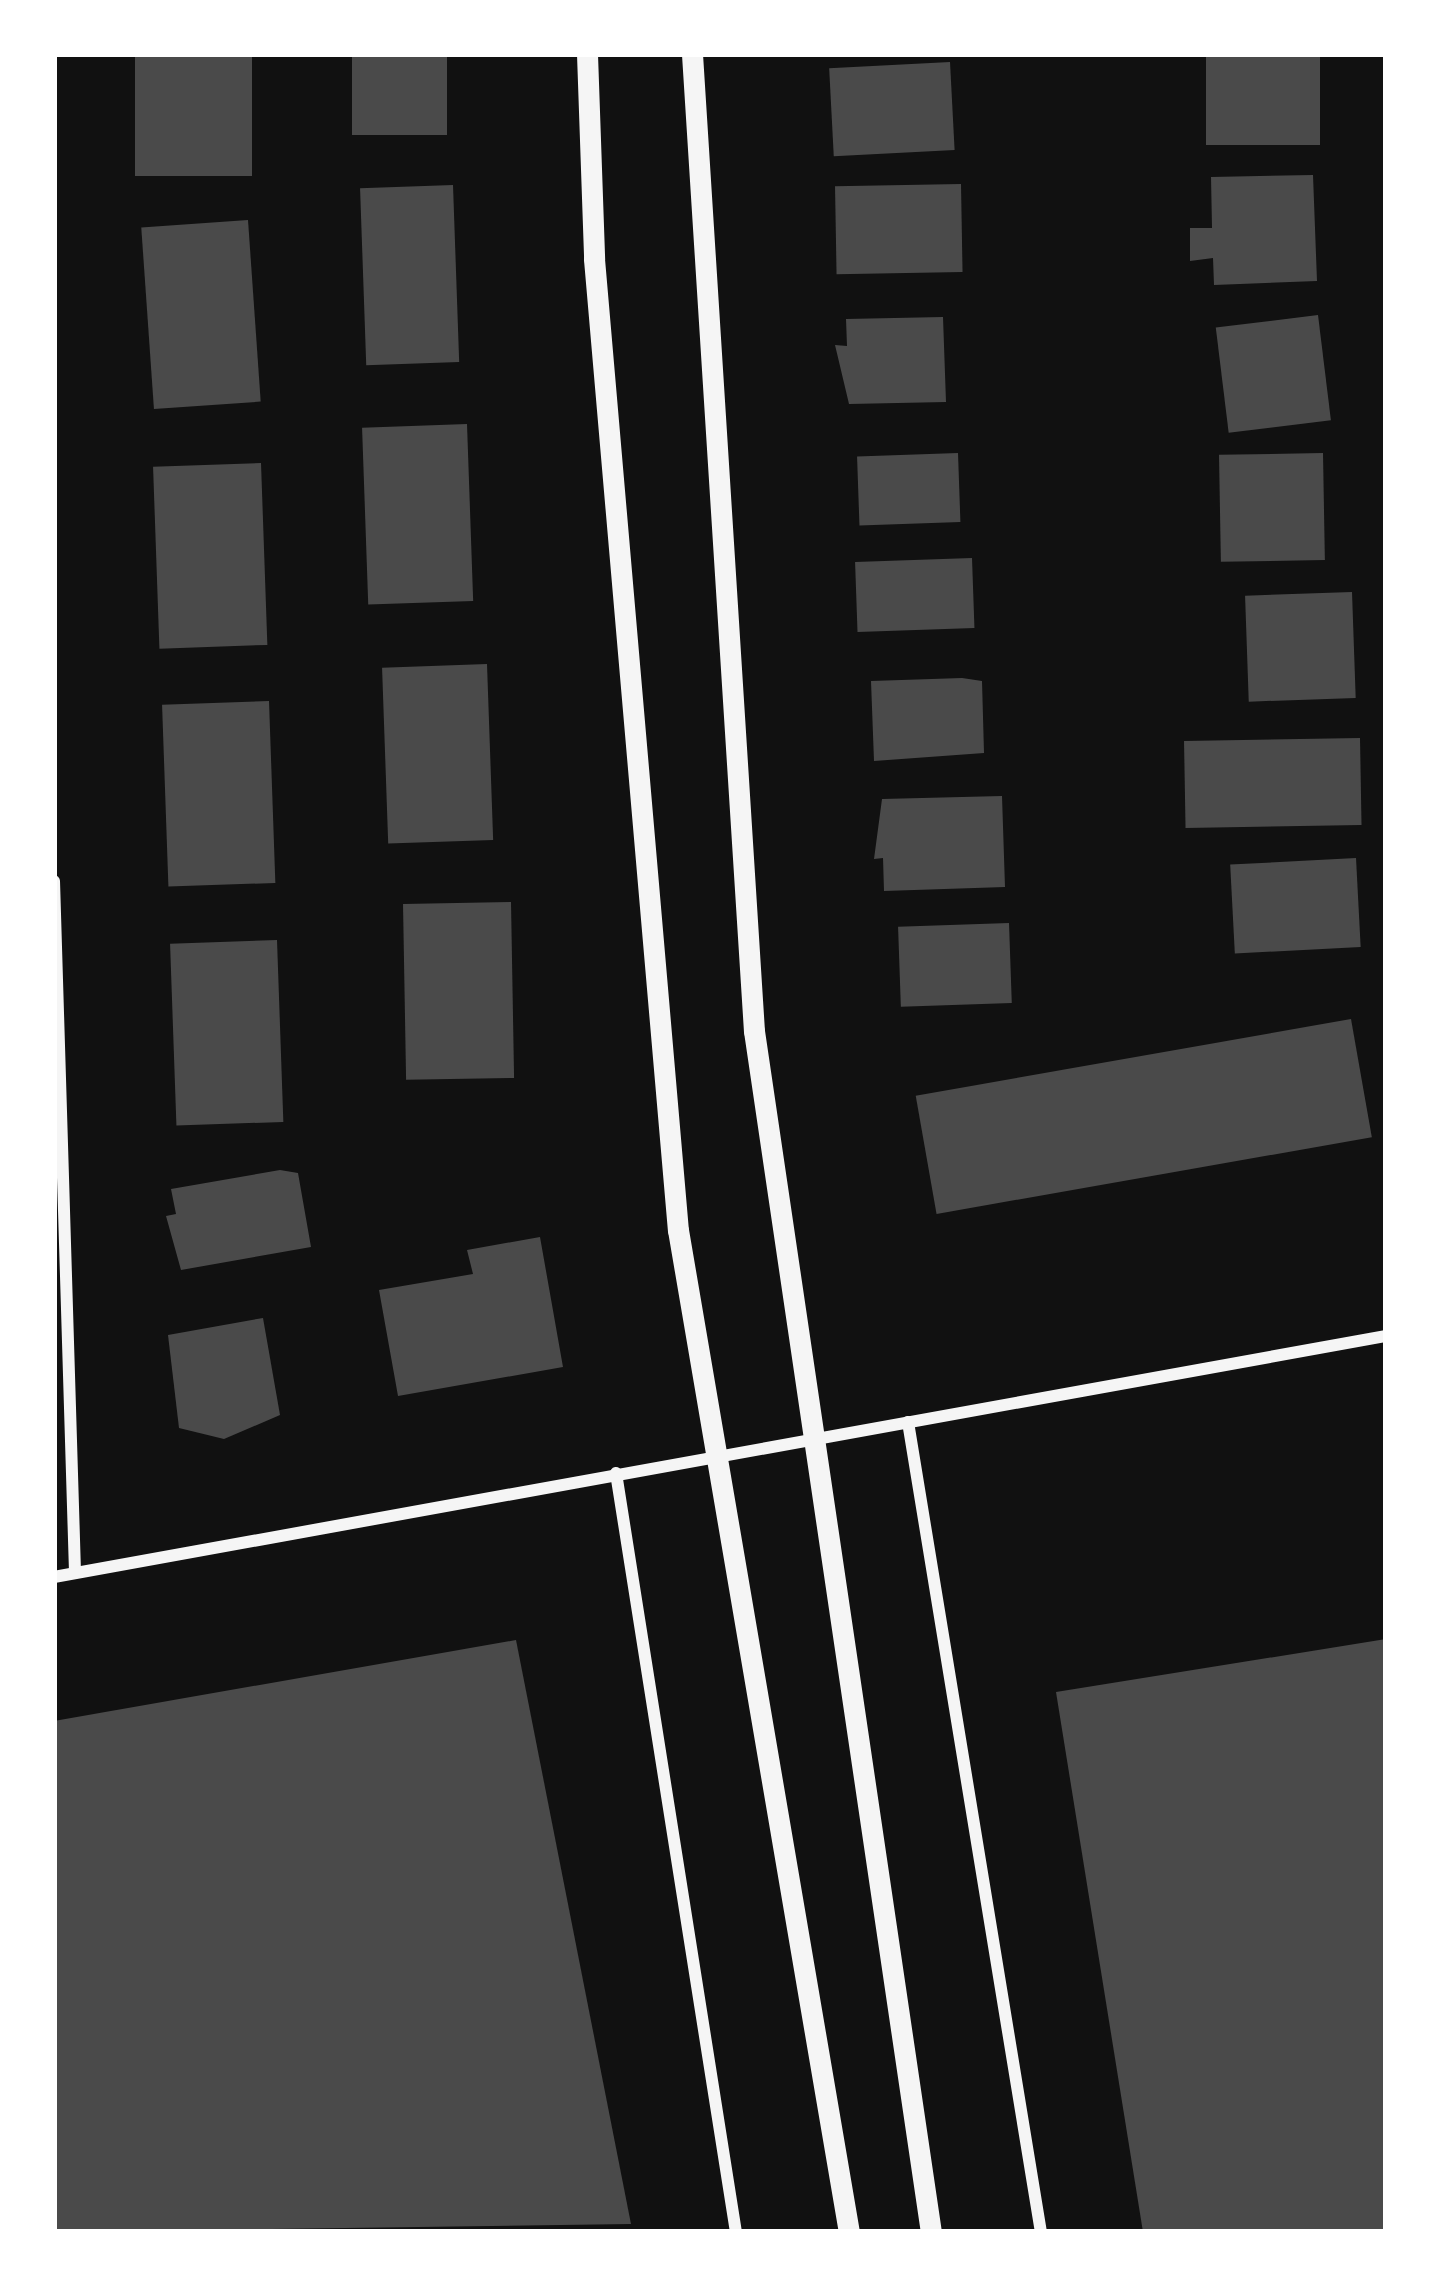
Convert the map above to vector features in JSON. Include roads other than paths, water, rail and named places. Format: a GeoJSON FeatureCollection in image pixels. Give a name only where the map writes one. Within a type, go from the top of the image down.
{"type":"FeatureCollection","features":[{"type":"Feature","properties":{"kind":"street"},"geometry":{"type":"LineString","coordinates":[[587,54],[656,1004],[716,1457],[849,2232]]}},
{"type":"Feature","properties":{"kind":"street"},"geometry":{"type":"LineString","coordinates":[[692,54],[754,1030],[818,1438],[931,2232]]}},
{"type":"Feature","properties":{"kind":"street"},"geometry":{"type":"LineString","coordinates":[[54,881],[75,1573]]}},
{"type":"Feature","properties":{"kind":"street"},"geometry":{"type":"LineString","coordinates":[[54,1576],[1386,1336]]}},
{"type":"Feature","properties":{"kind":"street"},"geometry":{"type":"LineString","coordinates":[[908,1422],[1041,2232]]}},
{"type":"Feature","properties":{"kind":"street"},"geometry":{"type":"LineString","coordinates":[[616,1473],[736,2232]]}}]}
